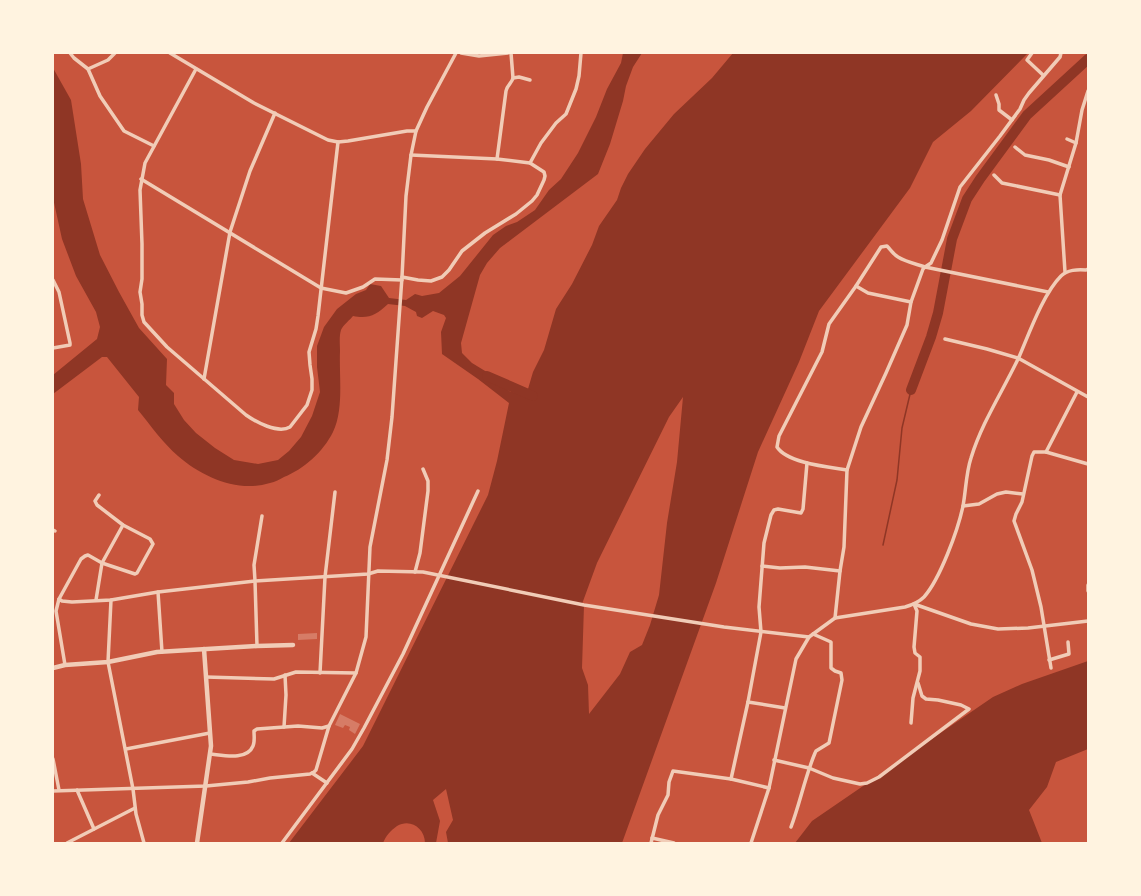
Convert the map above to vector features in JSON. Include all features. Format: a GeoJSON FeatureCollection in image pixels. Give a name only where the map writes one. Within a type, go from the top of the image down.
{"type":"FeatureCollection","features":[{"type":"Feature","properties":{"kind":"street"},"geometry":{"type":"LineString","coordinates":[[70,53],[74,58],[88,68],[100,96],[124,131],[154,146]]}},
{"type":"Feature","properties":{"kind":"street"},"geometry":{"type":"LineString","coordinates":[[88,68],[108,60],[115,53]]}},
{"type":"Feature","properties":{"kind":"street"},"geometry":{"type":"LineString","coordinates":[[170,53],[237,94],[328,140],[338,142],[407,131],[416,131]]}},
{"type":"Feature","properties":{"kind":"street"},"geometry":{"type":"LineString","coordinates":[[53,791],[206,786],[312,773],[316,770],[329,726],[356,673],[366,637],[370,547],[389,444],[392,417],[402,279],[406,196],[411,155],[416,131],[456,53]]}},
{"type":"Feature","properties":{"kind":"street"},"geometry":{"type":"LineString","coordinates":[[461,53],[479,56],[509,53],[513,81],[506,87],[497,159]]}},
{"type":"Feature","properties":{"kind":"street"},"geometry":{"type":"LineString","coordinates":[[530,163],[541,143],[556,123],[566,114],[576,89],[581,53]]}},
{"type":"Feature","properties":{"kind":"street"},"geometry":{"type":"LineString","coordinates":[[1032,53],[1026,60],[1043,75]]}},
{"type":"Feature","properties":{"kind":"street"},"geometry":{"type":"LineString","coordinates":[[835,618],[844,547],[847,470],[861,426],[907,325],[911,302],[921,273],[925,267],[931,263],[942,240],[960,187],[1012,120],[1020,109],[1024,100],[1043,75],[1060,57],[1061,53]]}},
{"type":"Feature","properties":{"kind":"street"},"geometry":{"type":"LineString","coordinates":[[196,69],[145,163],[141,179],[142,279],[140,292],[142,315],[144,322],[167,347],[256,422],[267,426],[287,429],[290,427],[307,405],[312,390],[309,352],[316,329],[338,142]]}},
{"type":"Feature","properties":{"kind":"street"},"geometry":{"type":"LineString","coordinates":[[513,78],[519,77],[530,80]]}},
{"type":"Feature","properties":{"kind":"street"},"geometry":{"type":"LineString","coordinates":[[1065,272],[1060,195],[1076,143],[1082,110],[1088,92]]}},
{"type":"Feature","properties":{"kind":"street"},"geometry":{"type":"LineString","coordinates":[[996,95],[999,110],[1012,120]]}},
{"type":"Feature","properties":{"kind":"street"},"geometry":{"type":"LineString","coordinates":[[204,379],[230,232],[250,171],[275,114]]}},
{"type":"Feature","properties":{"kind":"street"},"geometry":{"type":"LineString","coordinates":[[1067,138],[1076,143]]}},
{"type":"Feature","properties":{"kind":"street"},"geometry":{"type":"LineString","coordinates":[[1015,147],[1025,155],[1049,160],[1069,167]]}},
{"type":"Feature","properties":{"kind":"street"},"geometry":{"type":"LineString","coordinates":[[141,179],[321,288],[346,293],[363,288],[375,280],[402,279],[431,281],[442,277],[449,270],[462,251],[485,233],[516,214],[532,201],[537,195],[545,176],[544,172],[530,163],[497,159],[411,155]]}},
{"type":"Feature","properties":{"kind":"street"},"geometry":{"type":"LineString","coordinates":[[994,175],[1002,183],[1060,195]]}},
{"type":"Feature","properties":{"kind":"street"},"geometry":{"type":"LineString","coordinates":[[847,470],[807,463],[784,454],[777,447],[779,436],[822,352],[829,324],[883,246],[887,246],[893,254],[899,258],[925,267],[1048,292]]}},
{"type":"Feature","properties":{"kind":"street"},"geometry":{"type":"LineString","coordinates":[[751,843],[769,788],[796,659],[809,637],[835,618],[905,607],[914,604],[923,598],[929,590],[954,539],[963,506],[970,460],[984,424],[1018,358],[1048,292],[1065,272],[1080,269],[1087,270]]}},
{"type":"Feature","properties":{"kind":"street"},"geometry":{"type":"LineString","coordinates":[[53,280],[59,292],[70,345],[53,348]]}},
{"type":"Feature","properties":{"kind":"street"},"geometry":{"type":"LineString","coordinates":[[856,286],[872,294],[911,302]]}},
{"type":"Feature","properties":{"kind":"street"},"geometry":{"type":"LineString","coordinates":[[945,339],[1018,358],[1088,397]]}},
{"type":"Feature","properties":{"kind":"street"},"geometry":{"type":"LineString","coordinates":[[1046,452],[1077,392]]}},
{"type":"Feature","properties":{"kind":"street"},"geometry":{"type":"LineString","coordinates":[[1051,668],[1041,606],[1032,570],[1014,521],[1022,502],[1033,454],[1036,452],[1046,452],[1088,464]]}},
{"type":"Feature","properties":{"kind":"street"},"geometry":{"type":"LineString","coordinates":[[731,779],[748,702],[761,632],[759,607],[764,543],[773,512],[778,509],[801,512],[803,509],[807,463]]}},
{"type":"Feature","properties":{"kind":"street"},"geometry":{"type":"LineString","coordinates":[[415,572],[420,553],[428,491],[428,481],[424,469]]}},
{"type":"Feature","properties":{"kind":"street"},"geometry":{"type":"LineString","coordinates":[[282,843],[352,749],[403,654],[478,491]]}},
{"type":"Feature","properties":{"kind":"street"},"geometry":{"type":"LineString","coordinates":[[320,673],[325,577],[335,492]]}},
{"type":"Feature","properties":{"kind":"street"},"geometry":{"type":"LineString","coordinates":[[963,506],[979,504],[997,494],[1006,492],[1023,494]]}},
{"type":"Feature","properties":{"kind":"street"},"geometry":{"type":"LineString","coordinates":[[65,664],[56,611],[58,599],[81,559],[88,555],[102,563],[135,574],[137,573],[153,544],[150,539],[122,525],[96,505],[95,501],[99,495]]}},
{"type":"Feature","properties":{"kind":"street"},"geometry":{"type":"LineString","coordinates":[[257,646],[254,565],[262,516]]}},
{"type":"Feature","properties":{"kind":"street"},"geometry":{"type":"LineString","coordinates":[[96,600],[102,563],[122,525]]}},
{"type":"Feature","properties":{"kind":"street"},"geometry":{"type":"LineString","coordinates":[[762,566],[780,568],[804,567],[840,571]]}},
{"type":"Feature","properties":{"kind":"street"},"geometry":{"type":"LineString","coordinates":[[58,599],[72,602],[110,600],[158,592],[254,582],[368,574],[378,571],[423,572],[584,605],[761,632],[809,637]]}},
{"type":"Feature","properties":{"kind":"street"},"geometry":{"type":"LineString","coordinates":[[1088,585],[1088,591]]}},
{"type":"Feature","properties":{"kind":"street"},"geometry":{"type":"LineString","coordinates":[[158,592],[162,652]]}},
{"type":"Feature","properties":{"kind":"street"},"geometry":{"type":"LineString","coordinates":[[110,600],[108,662],[126,749],[135,808],[144,843]]}},
{"type":"Feature","properties":{"kind":"street"},"geometry":{"type":"LineString","coordinates":[[914,604],[971,624],[998,629],[1088,621]]}},
{"type":"Feature","properties":{"kind":"street"},"geometry":{"type":"LineString","coordinates":[[911,723],[913,698],[920,671],[920,657],[915,652],[914,647],[917,611],[914,604]]}},
{"type":"Feature","properties":{"kind":"street"},"geometry":{"type":"LineString","coordinates":[[791,827],[799,806],[809,768],[816,751],[829,743],[842,677],[841,673],[831,668],[831,641],[813,634]]}},
{"type":"Feature","properties":{"kind":"street"},"geometry":{"type":"LineString","coordinates":[[1049,660],[1070,654],[1068,642]]}},
{"type":"Feature","properties":{"kind":"street"},"geometry":{"type":"LineString","coordinates":[[53,668],[65,664],[108,662],[162,652],[293,645]]}},
{"type":"Feature","properties":{"kind":"street"},"geometry":{"type":"LineString","coordinates":[[197,843],[210,754],[210,733],[204,650]]}},
{"type":"Feature","properties":{"kind":"street"},"geometry":{"type":"LineString","coordinates":[[206,677],[274,678],[296,672],[356,673]]}},
{"type":"Feature","properties":{"kind":"street"},"geometry":{"type":"LineString","coordinates":[[284,727],[286,695],[285,675]]}},
{"type":"Feature","properties":{"kind":"street"},"geometry":{"type":"LineString","coordinates":[[774,760],[809,768],[833,778],[860,784],[867,783],[888,771],[969,709],[961,705],[938,700],[926,700],[922,696],[918,682]]}},
{"type":"Feature","properties":{"kind":"street"},"geometry":{"type":"LineString","coordinates":[[748,702],[785,708]]}},
{"type":"Feature","properties":{"kind":"street"},"geometry":{"type":"LineString","coordinates":[[210,754],[240,756],[252,748],[255,730],[284,727],[322,728],[329,726]]}},
{"type":"Feature","properties":{"kind":"street"},"geometry":{"type":"LineString","coordinates":[[126,749],[210,733]]}},
{"type":"Feature","properties":{"kind":"street"},"geometry":{"type":"LineString","coordinates":[[53,759],[58,790]]}},
{"type":"Feature","properties":{"kind":"street"},"geometry":{"type":"LineString","coordinates":[[651,843],[658,815],[668,795],[669,782],[673,771],[731,779],[769,788]]}},
{"type":"Feature","properties":{"kind":"street"},"geometry":{"type":"LineString","coordinates":[[312,773],[327,782]]}},
{"type":"Feature","properties":{"kind":"street"},"geometry":{"type":"LineString","coordinates":[[77,790],[94,829]]}},
{"type":"Feature","properties":{"kind":"street"},"geometry":{"type":"LineString","coordinates":[[67,843],[135,808]]}},
{"type":"Feature","properties":{"kind":"street"},"geometry":{"type":"LineString","coordinates":[[652,838],[674,843]]}},
{"type":"Feature","properties":{"kind":"shaded area"},"geometry":{"type":"Polygon","coordinates":[[[623,53],[642,53],[633,67],[626,86],[610,144],[598,174],[500,248],[487,263],[480,275],[461,343],[462,353],[472,363],[495,377],[509,391],[516,393],[528,389],[533,372],[544,350],[556,309],[572,284],[592,245],[599,226],[617,200],[628,174],[645,149],[674,114],[712,78],[733,53],[1028,53],[971,111],[933,142],[910,188],[819,311],[799,362],[758,452],[716,583],[622,843],[448,843],[446,832],[453,820],[446,789],[433,800],[440,821],[436,843],[425,843],[420,829],[407,823],[397,826],[388,834],[383,843],[289,843],[363,746],[488,495],[497,461],[509,403],[442,354],[441,332],[446,318],[444,315],[433,311],[422,318],[417,316],[416,312],[405,306],[388,304],[380,311],[372,315],[364,317],[353,316],[342,328],[340,332],[340,403],[339,413],[333,432],[324,446],[306,465],[272,483],[258,486],[233,484],[209,476],[188,464],[167,446],[138,410],[139,397],[107,357],[102,357],[53,394],[53,375],[97,339],[100,327],[96,312],[76,276],[62,239],[53,198],[53,68],[71,100],[81,164],[83,199],[100,255],[139,328],[167,359],[166,385],[174,393],[174,404],[184,420],[196,433],[215,448],[234,460],[258,464],[278,460],[289,451],[301,437],[312,416],[320,392],[317,367],[317,346],[324,327],[337,309],[356,294],[366,290],[370,284],[381,286],[389,298],[406,300],[415,294],[422,296],[439,293],[460,276],[493,235],[535,210],[549,190],[561,179],[578,153],[596,117],[607,89],[621,63],[623,53]],[[683,397],[669,417],[597,563],[582,604],[584,605],[582,668],[588,685],[589,714],[620,674],[630,652],[642,645],[650,625],[659,595],[667,523],[677,462],[683,397]]]}},
{"type":"Feature","properties":{"kind":"shaded area"},"geometry":{"type":"Polygon","coordinates":[[[1088,661],[1088,749],[1056,762],[1047,787],[1029,810],[1042,843],[795,843],[812,821],[993,697],[1022,684],[1088,661]]]}},
{"type":"Feature","properties":{"kind":"building"},"geometry":{"type":"Polygon","coordinates":[[[317,633],[317,639],[298,640],[298,634],[317,633]]]}},
{"type":"Feature","properties":{"kind":"building"},"geometry":{"type":"Polygon","coordinates":[[[340,714],[360,724],[355,734],[349,730],[350,727],[345,725],[343,728],[335,725],[340,714]]]}},
{"type":"Feature","properties":{"kind":"waterway"},"geometry":{"type":"LineString","coordinates":[[911,390],[931,337],[938,313],[952,239],[967,199],[1027,115],[1088,59]]}},
{"type":"Feature","properties":{"kind":"waterway"},"geometry":{"type":"LineString","coordinates":[[487,376],[533,396]]}},
{"type":"Feature","properties":{"kind":"waterway"},"geometry":{"type":"LineString","coordinates":[[883,545],[897,480],[902,428],[911,390]]}}]}
